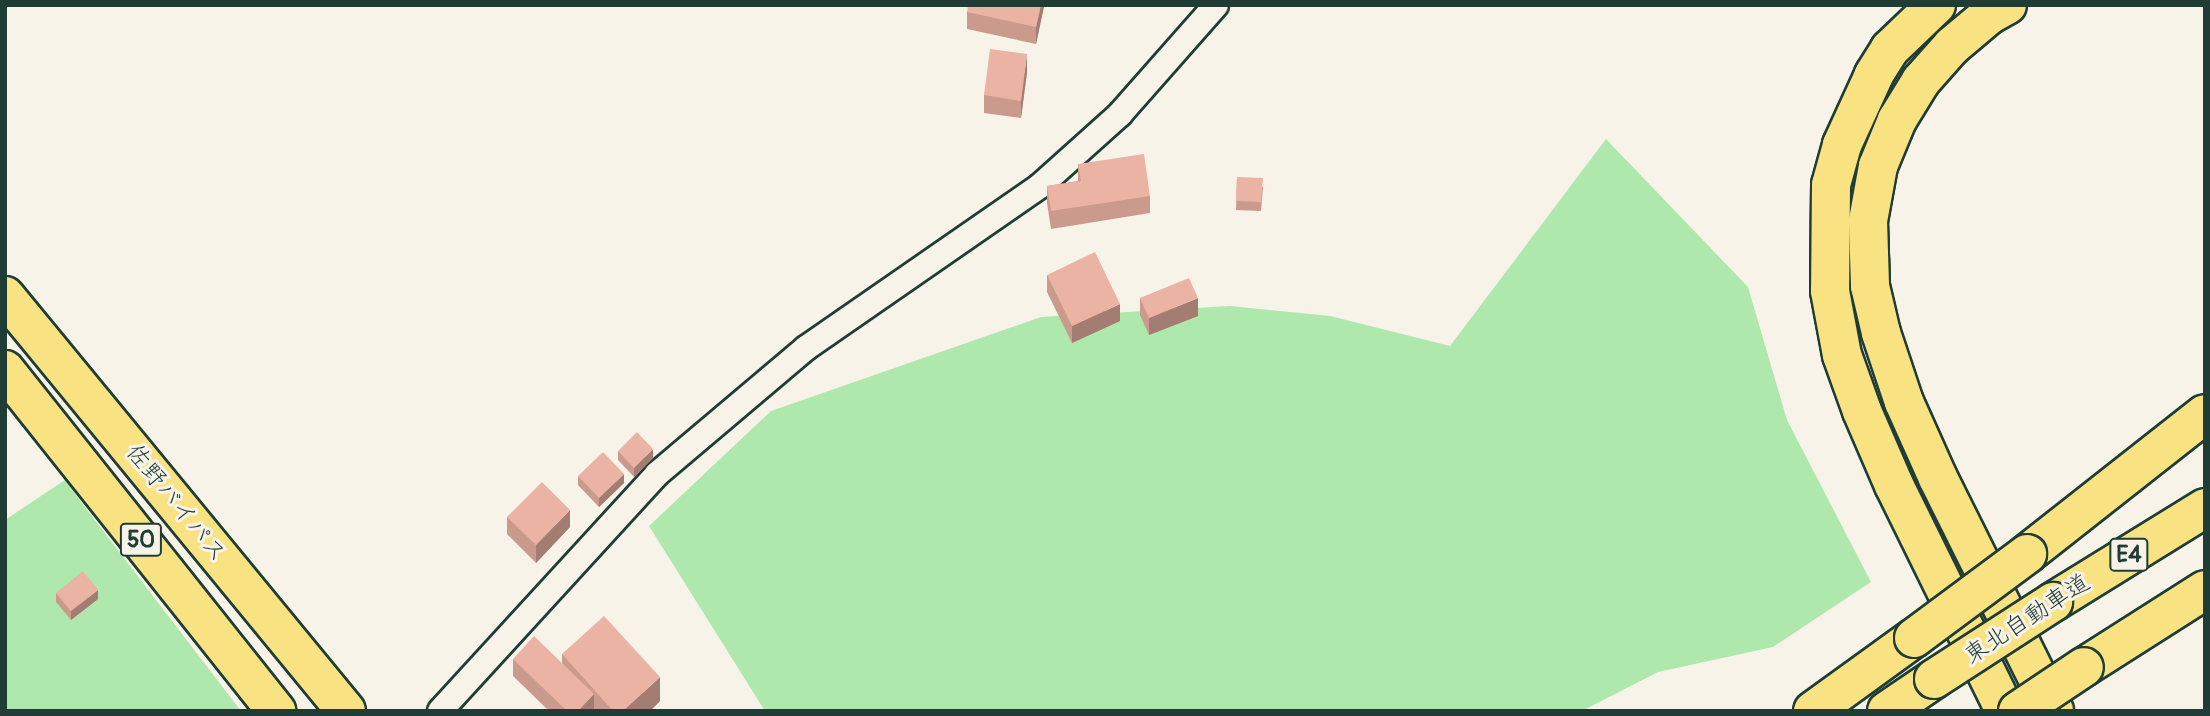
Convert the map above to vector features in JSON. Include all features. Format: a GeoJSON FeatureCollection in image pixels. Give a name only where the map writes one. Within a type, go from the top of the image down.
{"type":"FeatureCollection","features":[{"type":"Feature","properties":{"kind":"highway"},"geometry":{"type":"LineString","coordinates":[[1936,5],[1890,49],[1874,75],[1842,145],[1831,185],[1830,291],[1842,355],[1861,411],[1894,485],[2005,711]]}},
{"type":"Feature","properties":{"kind":"highway"},"geometry":{"type":"LineString","coordinates":[[2007,5],[1989,15],[1952,46],[1921,81],[1897,120],[1878,166],[1868,222],[1870,286],[1881,333],[1904,402],[1938,478],[2054,711]]}},
{"type":"Feature","properties":{"kind":"highway","name":"佐野バイパス"},"geometry":{"type":"LineString","coordinates":[[5,296],[346,711]]}},
{"type":"Feature","properties":{"kind":"highway","name":"佐野バイパス"},"geometry":{"type":"LineString","coordinates":[[5,370],[276,711]]}},
{"type":"Feature","properties":{"kind":"highway"},"geometry":{"type":"LineString","coordinates":[[1813,711],[1914,639],[2205,414]]}},
{"type":"Feature","properties":{"kind":"highway","name":"東北自動車道"},"geometry":{"type":"LineString","coordinates":[[1887,711],[2053,602],[2205,508]]}},
{"type":"Feature","properties":{"kind":"highway"},"geometry":{"type":"LineString","coordinates":[[2018,711],[2205,590]]}},
{"type":"Feature","properties":{"kind":"street"},"geometry":{"type":"LineString","coordinates":[[440,711],[657,474],[806,348],[1041,185],[1120,114],[1216,5]]}},
{"type":"Feature","properties":{"kind":"green space"},"geometry":{"type":"Polygon","coordinates":[[[1606,139],[1748,287],[1787,420],[1871,582],[1773,647],[1658,672],[1582,711],[765,711],[649,526],[771,411],[1041,317],[1230,306],[1330,316],[1450,346],[1606,139]]]}},
{"type":"Feature","properties":{"kind":"green space"},"geometry":{"type":"Polygon","coordinates":[[[65,480],[241,711],[5,711],[5,520],[65,480]]]}},
{"type":"Feature","properties":{"kind":"building"},"geometry":{"type":"Polygon","coordinates":[[[968,5],[1041,5],[1036,27],[967,12],[968,5]]]}},
{"type":"Feature","properties":{"kind":"building"},"geometry":{"type":"Polygon","coordinates":[[[990,49],[1027,54],[1021,101],[984,95],[990,49]]]}},
{"type":"Feature","properties":{"kind":"building"},"geometry":{"type":"Polygon","coordinates":[[[1144,154],[1150,196],[1051,211],[1047,186],[1081,181],[1078,164],[1144,154]]]}},
{"type":"Feature","properties":{"kind":"building"},"geometry":{"type":"Polygon","coordinates":[[[1237,177],[1263,178],[1261,202],[1236,201],[1237,177]]]}},
{"type":"Feature","properties":{"kind":"building"},"geometry":{"type":"Polygon","coordinates":[[[1095,252],[1120,304],[1072,326],[1047,275],[1095,252]]]}},
{"type":"Feature","properties":{"kind":"building"},"geometry":{"type":"Polygon","coordinates":[[[1189,278],[1198,298],[1149,318],[1140,298],[1189,278]]]}},
{"type":"Feature","properties":{"kind":"building"},"geometry":{"type":"Polygon","coordinates":[[[637,432],[653,449],[634,468],[618,451],[637,432]]]}},
{"type":"Feature","properties":{"kind":"building"},"geometry":{"type":"Polygon","coordinates":[[[603,452],[624,474],[599,498],[578,476],[603,452]]]}},
{"type":"Feature","properties":{"kind":"building"},"geometry":{"type":"Polygon","coordinates":[[[542,482],[570,510],[536,545],[507,517],[542,482]]]}},
{"type":"Feature","properties":{"kind":"building"},"geometry":{"type":"Polygon","coordinates":[[[83,571],[98,590],[71,611],[56,593],[83,571]]]}},
{"type":"Feature","properties":{"kind":"building"},"geometry":{"type":"Polygon","coordinates":[[[604,616],[660,677],[623,711],[613,711],[562,654],[604,616]]]}},
{"type":"Feature","properties":{"kind":"building"},"geometry":{"type":"Polygon","coordinates":[[[534,636],[594,694],[578,711],[567,711],[513,659],[534,636]]]}}]}
